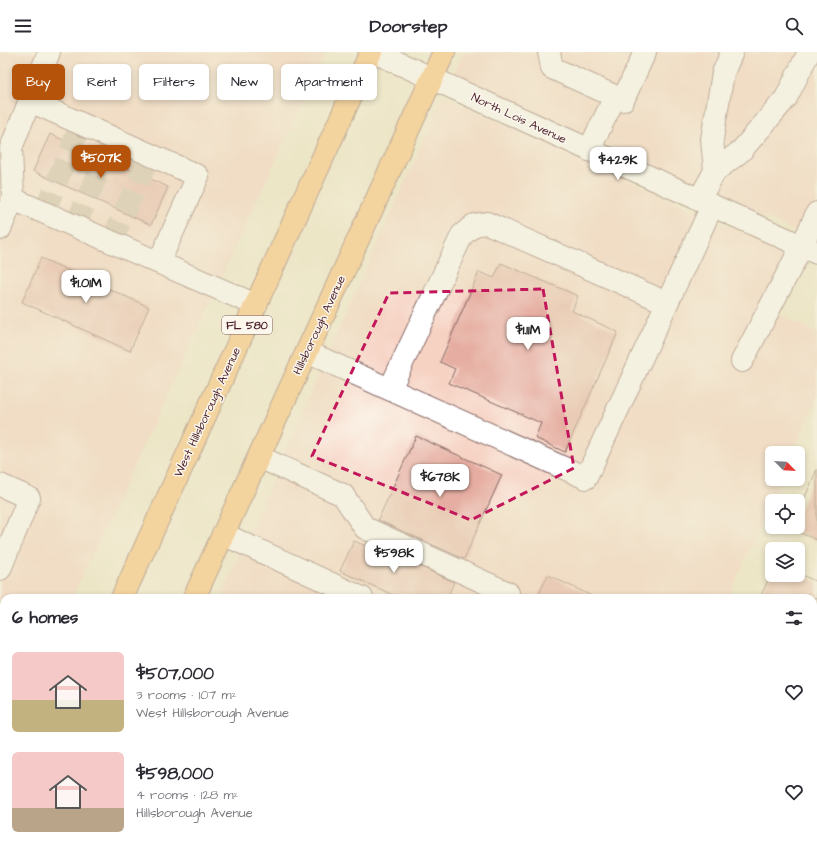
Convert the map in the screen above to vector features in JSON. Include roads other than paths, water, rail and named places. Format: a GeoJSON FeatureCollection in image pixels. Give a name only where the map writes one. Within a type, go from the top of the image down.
{"type":"FeatureCollection","features":[{"type":"Feature","properties":{"kind":"main road","name":"West Hillsborough Avenue"},"geometry":{"type":"LineString","coordinates":[[124,594],[373,52]]}},
{"type":"Feature","properties":{"kind":"main road","name":"Hillsborough Avenue"},"geometry":{"type":"LineString","coordinates":[[196,594],[444,52]]}},
{"type":"Feature","properties":{"kind":"street"},"geometry":{"type":"LineString","coordinates":[[0,229],[14,199],[6,145],[30,101],[49,52]]}},
{"type":"Feature","properties":{"kind":"street","name":"North Lois Avenue"},"geometry":{"type":"LineString","coordinates":[[373,52],[809,250]]}},
{"type":"Feature","properties":{"kind":"street"},"geometry":{"type":"LineString","coordinates":[[550,60],[615,97],[623,100],[645,52]]}},
{"type":"Feature","properties":{"kind":"street"},"geometry":{"type":"LineString","coordinates":[[307,352],[586,478],[667,303],[705,203],[715,171],[712,139],[723,72],[732,52]]}},
{"type":"Feature","properties":{"kind":"street"},"geometry":{"type":"LineString","coordinates":[[715,171],[741,151],[786,98],[809,52]]}},
{"type":"Feature","properties":{"kind":"street"},"geometry":{"type":"LineString","coordinates":[[589,150],[615,97]]}},
{"type":"Feature","properties":{"kind":"street"},"geometry":{"type":"LineString","coordinates":[[30,101],[198,176],[159,262]]}},
{"type":"Feature","properties":{"kind":"street"},"geometry":{"type":"LineString","coordinates":[[14,199],[256,306]]}},
{"type":"Feature","properties":{"kind":"street"},"geometry":{"type":"LineString","coordinates":[[742,361],[809,250],[817,213]]}},
{"type":"Feature","properties":{"kind":"street"},"geometry":{"type":"LineString","coordinates":[[390,389],[462,235],[474,225],[487,223],[667,303]]}},
{"type":"Feature","properties":{"kind":"street"},"geometry":{"type":"LineString","coordinates":[[259,457],[343,495],[365,528],[508,593]]}},
{"type":"Feature","properties":{"kind":"street"},"geometry":{"type":"LineString","coordinates":[[0,485],[29,498],[0,569]]}},
{"type":"Feature","properties":{"kind":"street"},"geometry":{"type":"LineString","coordinates":[[223,534],[353,594]]}},
{"type":"Feature","properties":{"kind":"tunnel"},"geometry":{"type":"LineString","coordinates":[[44,212],[81,124]]}},
{"type":"Feature","properties":{"kind":"tunnel"},"geometry":{"type":"LineString","coordinates":[[75,226],[114,138]]}},
{"type":"Feature","properties":{"kind":"tunnel"},"geometry":{"type":"LineString","coordinates":[[111,242],[150,155]]}}]}
